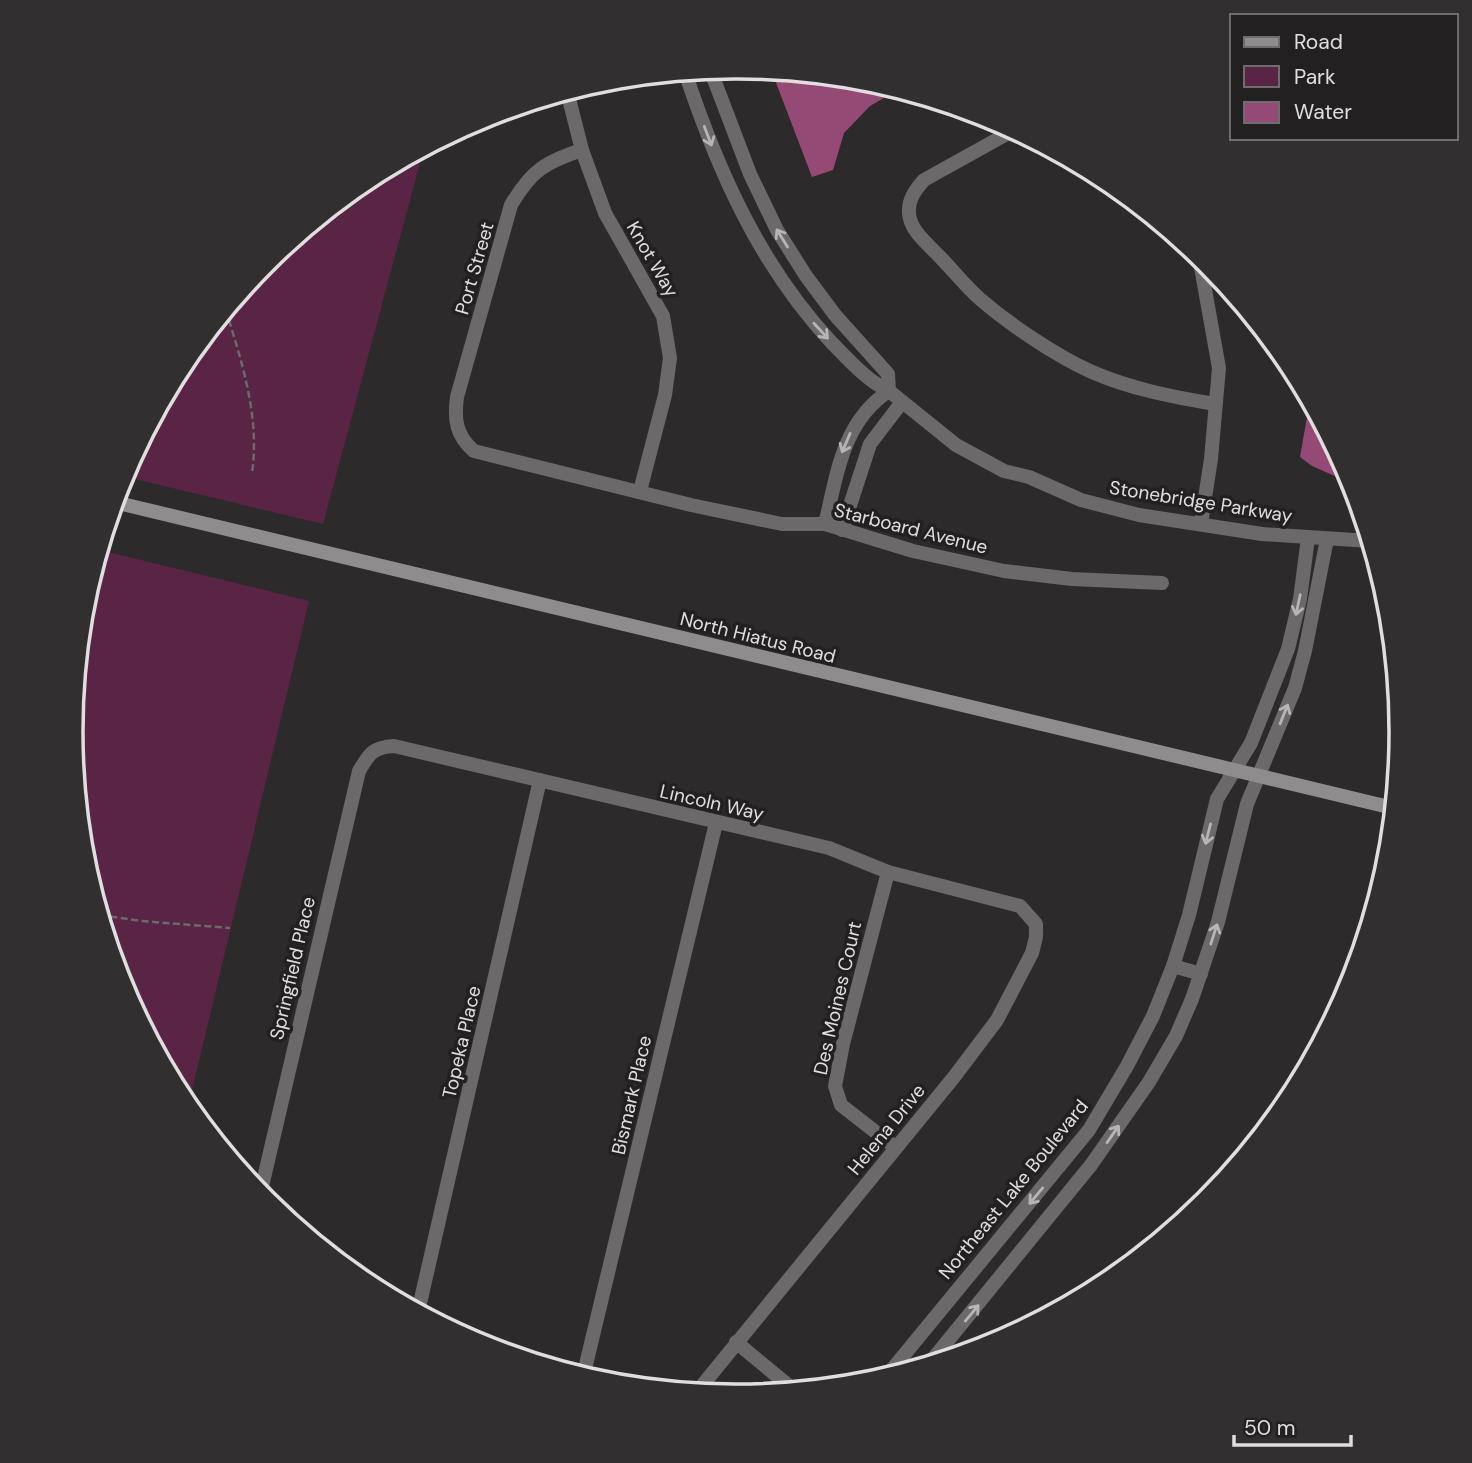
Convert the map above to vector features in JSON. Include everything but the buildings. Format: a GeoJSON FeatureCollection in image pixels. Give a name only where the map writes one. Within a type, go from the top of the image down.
{"type":"FeatureCollection","features":[{"type":"Feature","properties":{"kind":"street","name":"Stonebridge Parkway"},"geometry":{"type":"LineString","coordinates":[[688,80],[717,158],[768,260],[789,292],[813,322],[869,379],[889,391],[956,445],[1004,471],[1029,477],[1082,500],[1139,515],[1262,534],[1360,541]]}},
{"type":"Feature","properties":{"kind":"street","name":"Stonebridge Parkway"},"geometry":{"type":"LineString","coordinates":[[714,80],[750,174],[777,230],[835,315],[888,374],[889,391]]}},
{"type":"Feature","properties":{"kind":"street","name":"Knot Way"},"geometry":{"type":"LineString","coordinates":[[569,100],[582,150],[605,213],[663,316],[665,327],[670,358],[665,395],[640,491]]}},
{"type":"Feature","properties":{"kind":"street"},"geometry":{"type":"LineString","coordinates":[[1003,136],[924,180],[910,200],[909,213],[911,223],[920,236],[980,299],[1047,347],[1089,371],[1119,383],[1169,397],[1215,404]]}},
{"type":"Feature","properties":{"kind":"street","name":"Port Street"},"geometry":{"type":"LineString","coordinates":[[458,431],[455,413],[457,397],[511,205],[524,183],[541,166],[582,150]]}},
{"type":"Feature","properties":{"kind":"street"},"geometry":{"type":"LineString","coordinates":[[1201,524],[1211,459],[1219,368],[1202,275]]}},
{"type":"Feature","properties":{"kind":"street"},"geometry":{"type":"LineString","coordinates":[[825,524],[842,449],[854,426],[876,400],[889,391]]}},
{"type":"Feature","properties":{"kind":"street"},"geometry":{"type":"LineString","coordinates":[[842,530],[870,444],[902,402]]}},
{"type":"Feature","properties":{"kind":"street","name":"Starboard Avenue"},"geometry":{"type":"LineString","coordinates":[[458,431],[467,446],[483,455],[691,505],[782,524],[825,524],[913,551],[1004,571],[1072,579],[1162,583]]}},
{"type":"Feature","properties":{"kind":"street","name":"North Hiatus Road"},"geometry":{"type":"LineString","coordinates":[[125,505],[1384,806]]}},
{"type":"Feature","properties":{"kind":"street","name":"Northeast Lake Boulevard"},"geometry":{"type":"LineString","coordinates":[[898,1364],[1089,1130],[1143,1036],[1173,966],[1189,915],[1217,799],[1251,743],[1288,649],[1300,599],[1308,538]]}},
{"type":"Feature","properties":{"kind":"street"},"geometry":{"type":"LineString","coordinates":[[938,1352],[1091,1166],[1149,1082],[1176,1036],[1218,922],[1247,804],[1295,688],[1306,651],[1327,539]]}},
{"type":"Feature","properties":{"kind":"street","name":"Lincoln Way"},"geometry":{"type":"LineString","coordinates":[[370,754],[381,747],[394,746],[829,848],[888,872],[1020,906],[1035,924]]}},
{"type":"Feature","properties":{"kind":"street","name":"Springfield Place"},"geometry":{"type":"LineString","coordinates":[[263,1181],[359,771],[370,754]]}},
{"type":"Feature","properties":{"kind":"street","name":"Topeka Place"},"geometry":{"type":"LineString","coordinates":[[420,1303],[540,780]]}},
{"type":"Feature","properties":{"kind":"street","name":"Bismark Place"},"geometry":{"type":"LineString","coordinates":[[586,1366],[716,823]]}},
{"type":"Feature","properties":{"kind":"street","name":"Des Moines Court"},"geometry":{"type":"LineString","coordinates":[[888,872],[843,1044],[835,1086],[841,1105],[896,1148]]}},
{"type":"Feature","properties":{"kind":"street","name":"Helena Drive"},"geometry":{"type":"LineString","coordinates":[[704,1383],[997,1020],[1032,953],[1036,937],[1035,924]]}},
{"type":"Feature","properties":{"kind":"street"},"geometry":{"type":"LineString","coordinates":[[1173,966],[1201,974]]}},
{"type":"Feature","properties":{"kind":"street"},"geometry":{"type":"LineString","coordinates":[[736,1342],[785,1382]]}},
{"type":"Feature","properties":{"kind":"path"},"geometry":{"type":"LineString","coordinates":[[229,320],[244,372],[254,426],[252,473]]}},
{"type":"Feature","properties":{"kind":"path"},"geometry":{"type":"LineString","coordinates":[[110,916],[230,928]]}},
{"type":"Feature","properties":{"kind":"green space"},"geometry":{"type":"Polygon","coordinates":[[[421,160],[323,524],[134,479],[171,405],[193,369],[245,301],[274,270],[339,214],[373,189],[421,160]]]}},
{"type":"Feature","properties":{"kind":"green space"},"geometry":{"type":"Polygon","coordinates":[[[108,552],[309,601],[192,1092],[151,1020],[118,941],[105,900],[89,817],[83,732],[85,689],[89,646],[105,563],[108,552]]]}},
{"type":"Feature","properties":{"kind":"water"},"geometry":{"type":"Polygon","coordinates":[[[775,80],[821,84],[886,97],[870,106],[844,133],[833,170],[812,177],[775,80]]]}},
{"type":"Feature","properties":{"kind":"water"},"geometry":{"type":"Polygon","coordinates":[[[1307,417],[1337,477],[1312,466],[1300,457],[1307,417]]]}}]}
